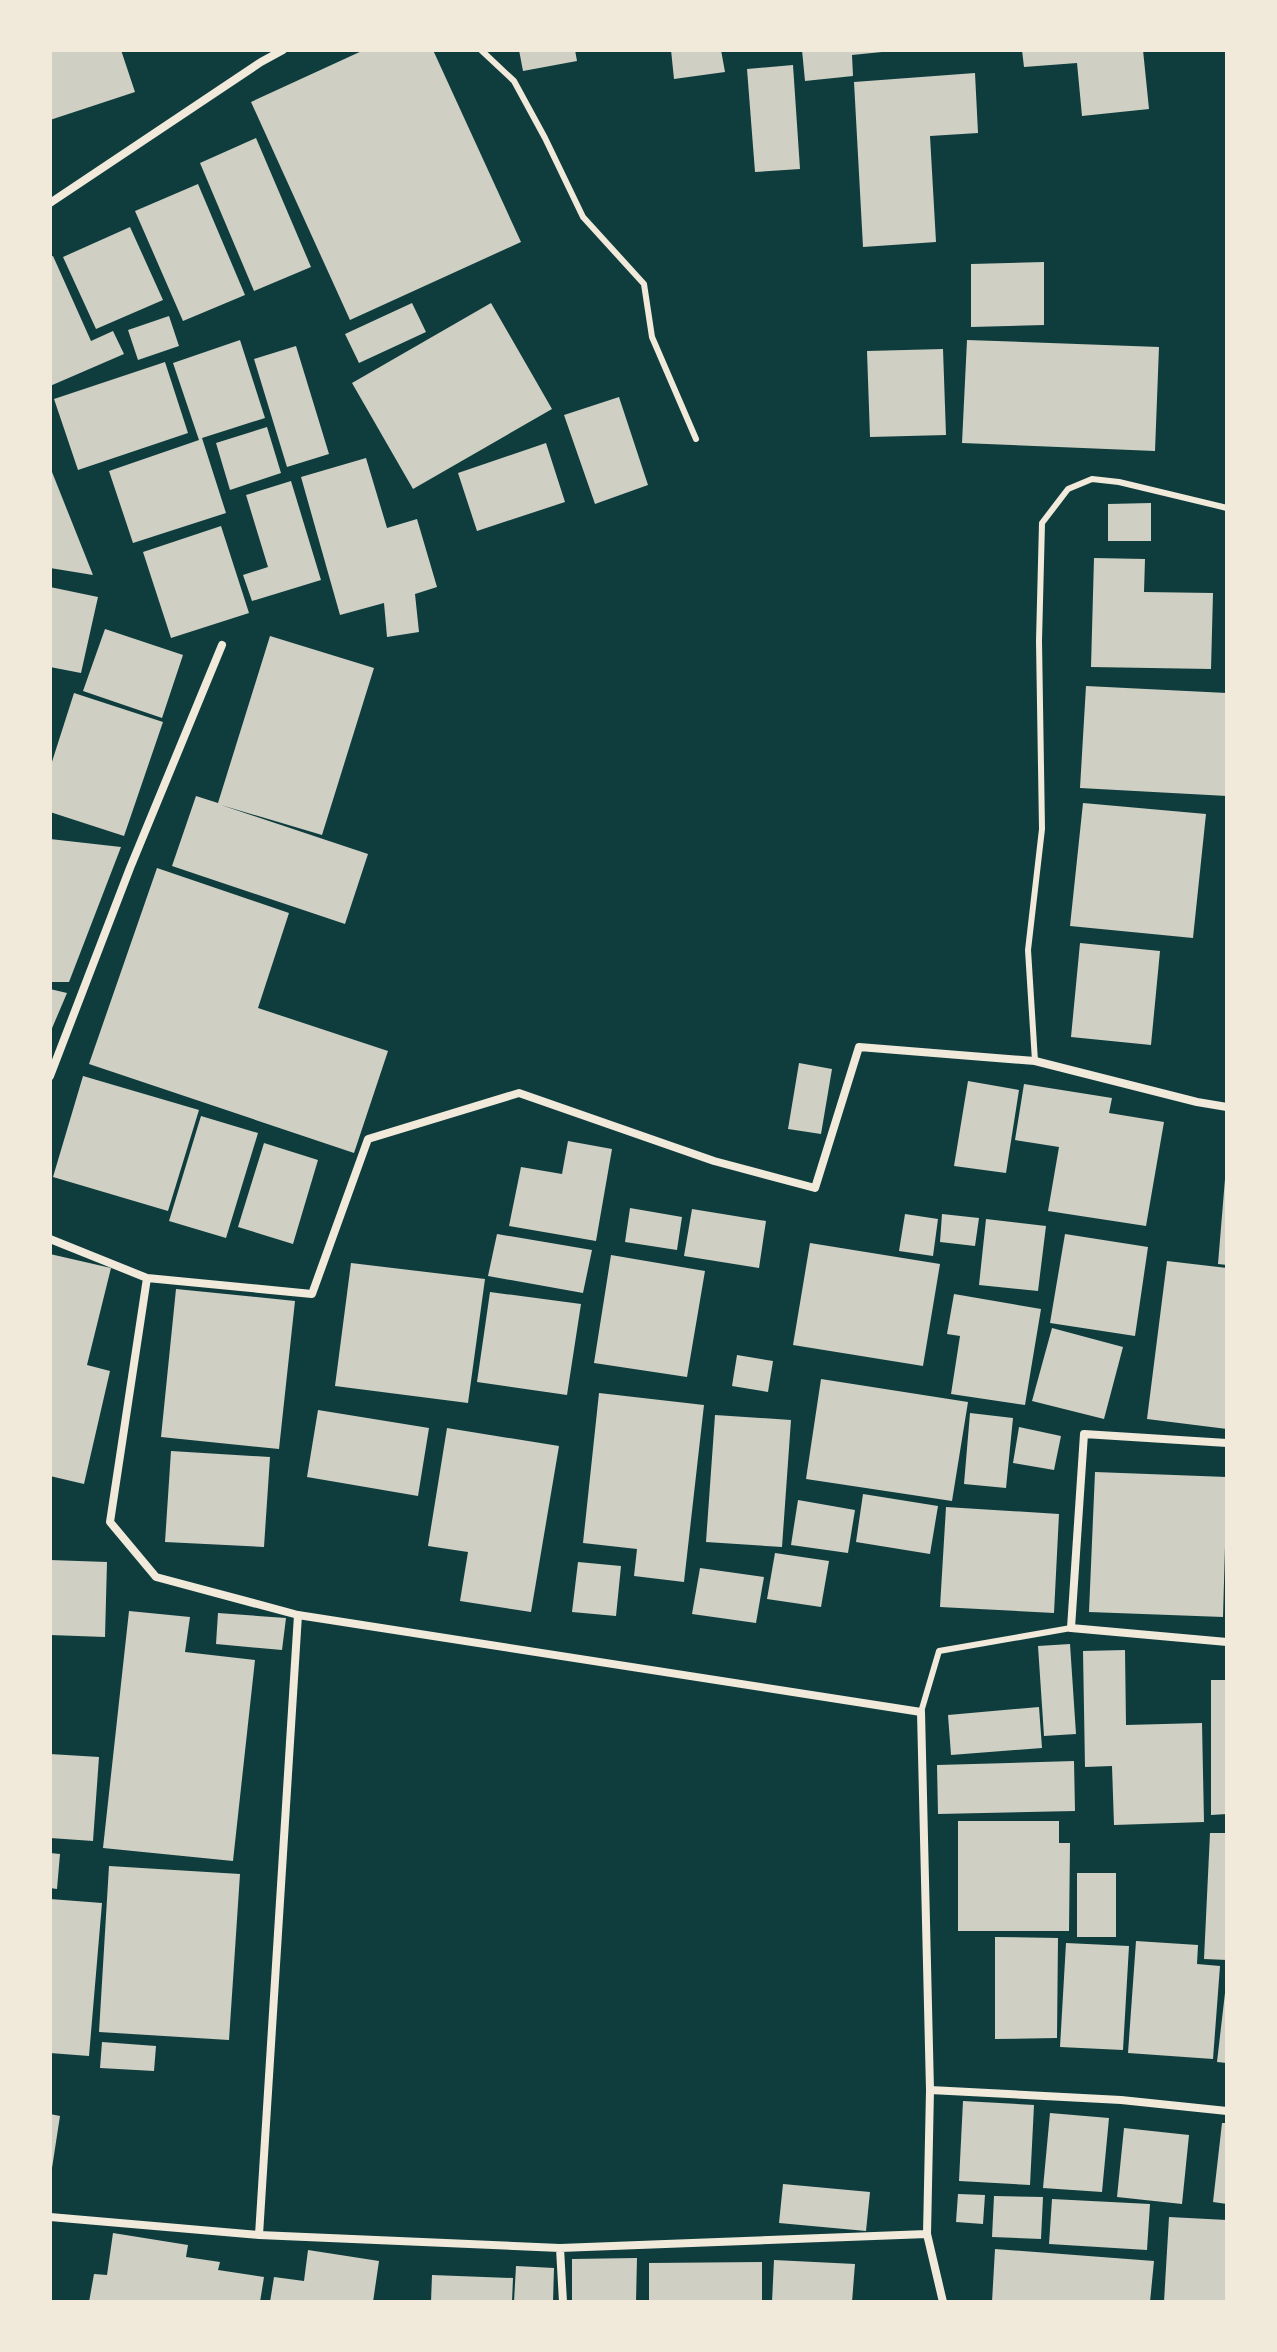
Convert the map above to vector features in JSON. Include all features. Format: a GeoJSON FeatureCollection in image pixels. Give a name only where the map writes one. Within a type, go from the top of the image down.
{"type":"FeatureCollection","features":[{"type":"Feature","properties":{"kind":"street"},"geometry":{"type":"LineString","coordinates":[[50,203],[283,50]]}},
{"type":"Feature","properties":{"kind":"street"},"geometry":{"type":"LineString","coordinates":[[50,1076],[130,868],[222,645]]}},
{"type":"Feature","properties":{"kind":"street"},"geometry":{"type":"LineString","coordinates":[[50,1239],[147,1278],[312,1294],[368,1139],[519,1093],[714,1161],[815,1188],[859,1047],[1035,1061],[1227,1107]]}},
{"type":"Feature","properties":{"kind":"street"},"geometry":{"type":"LineString","coordinates":[[147,1278],[110,1522],[156,1577],[298,1615],[921,1712],[930,2090],[927,2234],[943,2302]]}},
{"type":"Feature","properties":{"kind":"street"},"geometry":{"type":"LineString","coordinates":[[1227,1443],[1084,1434],[1071,1628],[1227,1642]]}},
{"type":"Feature","properties":{"kind":"street"},"geometry":{"type":"LineString","coordinates":[[259,2235],[298,1615]]}},
{"type":"Feature","properties":{"kind":"street"},"geometry":{"type":"LineString","coordinates":[[930,2090],[1121,2100],[1227,2111]]}},
{"type":"Feature","properties":{"kind":"street"},"geometry":{"type":"LineString","coordinates":[[50,2217],[259,2235],[560,2248],[927,2234]]}},
{"type":"Feature","properties":{"kind":"street"},"geometry":{"type":"LineString","coordinates":[[560,2248],[563,2302]]}},
{"type":"Feature","properties":{"kind":"lane"},"geometry":{"type":"LineString","coordinates":[[481,50],[514,81],[583,217],[644,284],[652,337],[696,439]]}},
{"type":"Feature","properties":{"kind":"lane"},"geometry":{"type":"LineString","coordinates":[[1035,1061],[1028,950],[1042,829],[1039,641],[1042,523],[1068,489],[1092,479],[1119,482],[1227,508]]}},
{"type":"Feature","properties":{"kind":"lane"},"geometry":{"type":"LineString","coordinates":[[921,1712],[939,1651],[1071,1628]]}},
{"type":"Feature","properties":{"kind":"building"},"geometry":{"type":"Polygon","coordinates":[[[50,50],[121,50],[135,92],[50,120],[50,50]]]}},
{"type":"Feature","properties":{"kind":"building"},"geometry":{"type":"Polygon","coordinates":[[[364,50],[433,50],[521,242],[350,320],[251,102],[364,50]]]}},
{"type":"Feature","properties":{"kind":"building"},"geometry":{"type":"Polygon","coordinates":[[[519,50],[575,50],[577,61],[523,71],[519,50]]]}},
{"type":"Feature","properties":{"kind":"building"},"geometry":{"type":"Polygon","coordinates":[[[671,50],[721,50],[725,72],[674,79],[671,50]]]}},
{"type":"Feature","properties":{"kind":"building"},"geometry":{"type":"Polygon","coordinates":[[[802,50],[882,52],[852,55],[853,76],[805,81],[802,50]]]}},
{"type":"Feature","properties":{"kind":"building"},"geometry":{"type":"Polygon","coordinates":[[[1022,50],[1143,50],[1149,109],[1082,116],[1077,63],[1024,67],[1022,50]]]}},
{"type":"Feature","properties":{"kind":"building"},"geometry":{"type":"Polygon","coordinates":[[[793,65],[800,169],[755,172],[747,69],[793,65]]]}},
{"type":"Feature","properties":{"kind":"building"},"geometry":{"type":"Polygon","coordinates":[[[975,73],[978,133],[930,136],[936,242],[863,247],[854,82],[975,73]]]}},
{"type":"Feature","properties":{"kind":"building"},"geometry":{"type":"Polygon","coordinates":[[[256,138],[311,267],[254,291],[200,163],[256,138]]]}},
{"type":"Feature","properties":{"kind":"building"},"geometry":{"type":"Polygon","coordinates":[[[198,184],[245,295],[183,321],[135,211],[198,184]]]}},
{"type":"Feature","properties":{"kind":"building"},"geometry":{"type":"Polygon","coordinates":[[[130,227],[163,300],[96,329],[63,257],[130,227]]]}},
{"type":"Feature","properties":{"kind":"building"},"geometry":{"type":"Polygon","coordinates":[[[53,256],[91,341],[113,331],[124,354],[50,386],[50,257],[53,256]]]}},
{"type":"Feature","properties":{"kind":"building"},"geometry":{"type":"Polygon","coordinates":[[[1044,262],[1044,325],[971,327],[971,264],[1044,262]]]}},
{"type":"Feature","properties":{"kind":"building"},"geometry":{"type":"Polygon","coordinates":[[[412,303],[426,332],[359,363],[345,334],[412,303]]]}},
{"type":"Feature","properties":{"kind":"building"},"geometry":{"type":"Polygon","coordinates":[[[491,303],[552,409],[413,489],[352,383],[491,303]]]}},
{"type":"Feature","properties":{"kind":"building"},"geometry":{"type":"Polygon","coordinates":[[[169,316],[179,346],[138,360],[128,330],[169,316]]]}},
{"type":"Feature","properties":{"kind":"building"},"geometry":{"type":"Polygon","coordinates":[[[240,340],[265,418],[202,438],[226,513],[133,543],[109,471],[199,440],[173,363],[240,340]]]}},
{"type":"Feature","properties":{"kind":"building"},"geometry":{"type":"Polygon","coordinates":[[[967,340],[1159,347],[1155,451],[962,443],[967,340]]]}},
{"type":"Feature","properties":{"kind":"building"},"geometry":{"type":"Polygon","coordinates":[[[296,346],[329,454],[287,467],[254,359],[296,346]]]}},
{"type":"Feature","properties":{"kind":"building"},"geometry":{"type":"Polygon","coordinates":[[[943,349],[946,435],[870,437],[867,351],[943,349]]]}},
{"type":"Feature","properties":{"kind":"building"},"geometry":{"type":"Polygon","coordinates":[[[165,362],[188,433],[78,470],[54,399],[165,362]]]}},
{"type":"Feature","properties":{"kind":"building"},"geometry":{"type":"Polygon","coordinates":[[[619,397],[648,485],[595,504],[564,415],[619,397]]]}},
{"type":"Feature","properties":{"kind":"building"},"geometry":{"type":"Polygon","coordinates":[[[267,427],[281,473],[230,490],[216,443],[267,427]]]}},
{"type":"Feature","properties":{"kind":"building"},"geometry":{"type":"Polygon","coordinates":[[[546,443],[565,502],[477,531],[458,473],[546,443]]]}},
{"type":"Feature","properties":{"kind":"building"},"geometry":{"type":"Polygon","coordinates":[[[366,458],[387,528],[417,519],[437,587],[415,594],[419,632],[387,637],[384,603],[340,615],[301,477],[366,458]]]}},
{"type":"Feature","properties":{"kind":"building"},"geometry":{"type":"Polygon","coordinates":[[[50,467],[93,575],[50,568],[50,467]]]}},
{"type":"Feature","properties":{"kind":"building"},"geometry":{"type":"Polygon","coordinates":[[[291,481],[321,580],[252,601],[243,575],[268,567],[246,495],[291,481]]]}},
{"type":"Feature","properties":{"kind":"building"},"geometry":{"type":"Polygon","coordinates":[[[1151,503],[1151,541],[1108,541],[1108,504],[1151,503]]]}},
{"type":"Feature","properties":{"kind":"building"},"geometry":{"type":"Polygon","coordinates":[[[221,526],[249,613],[171,638],[143,552],[221,526]]]}},
{"type":"Feature","properties":{"kind":"building"},"geometry":{"type":"Polygon","coordinates":[[[1094,558],[1145,559],[1144,592],[1213,593],[1211,669],[1091,667],[1094,558]]]}},
{"type":"Feature","properties":{"kind":"building"},"geometry":{"type":"Polygon","coordinates":[[[50,587],[98,597],[81,673],[50,667],[50,587]]]}},
{"type":"Feature","properties":{"kind":"building"},"geometry":{"type":"Polygon","coordinates":[[[105,629],[183,655],[162,718],[83,691],[105,629]]]}},
{"type":"Feature","properties":{"kind":"building"},"geometry":{"type":"Polygon","coordinates":[[[270,636],[374,668],[322,835],[221,805],[368,854],[345,924],[172,866],[196,796],[218,803],[270,636]]]}},
{"type":"Feature","properties":{"kind":"building"},"geometry":{"type":"Polygon","coordinates":[[[1086,686],[1227,693],[1227,796],[1080,788],[1086,686]]]}},
{"type":"Feature","properties":{"kind":"building"},"geometry":{"type":"Polygon","coordinates":[[[74,693],[163,722],[124,836],[50,812],[50,768],[74,693]]]}},
{"type":"Feature","properties":{"kind":"building"},"geometry":{"type":"Polygon","coordinates":[[[1083,803],[1206,814],[1193,938],[1070,926],[1083,803]]]}},
{"type":"Feature","properties":{"kind":"building"},"geometry":{"type":"Polygon","coordinates":[[[50,839],[121,847],[69,982],[50,982],[50,839]]]}},
{"type":"Feature","properties":{"kind":"building"},"geometry":{"type":"Polygon","coordinates":[[[157,868],[289,913],[258,1008],[388,1051],[354,1153],[89,1064],[157,868]]]}},
{"type":"Feature","properties":{"kind":"building"},"geometry":{"type":"Polygon","coordinates":[[[1080,943],[1160,951],[1151,1045],[1071,1037],[1080,943]]]}},
{"type":"Feature","properties":{"kind":"building"},"geometry":{"type":"Polygon","coordinates":[[[50,989],[67,993],[50,1033],[50,989]]]}},
{"type":"Feature","properties":{"kind":"building"},"geometry":{"type":"Polygon","coordinates":[[[799,1063],[832,1069],[821,1134],[788,1129],[799,1063]]]}},
{"type":"Feature","properties":{"kind":"building"},"geometry":{"type":"Polygon","coordinates":[[[83,1076],[199,1110],[168,1211],[53,1177],[83,1076]]]}},
{"type":"Feature","properties":{"kind":"building"},"geometry":{"type":"Polygon","coordinates":[[[968,1081],[1019,1090],[1006,1173],[954,1166],[968,1081]]]}},
{"type":"Feature","properties":{"kind":"building"},"geometry":{"type":"Polygon","coordinates":[[[1024,1084],[1112,1098],[1109,1113],[1164,1122],[1146,1226],[1048,1211],[1059,1147],[1015,1140],[1024,1084]]]}},
{"type":"Feature","properties":{"kind":"building"},"geometry":{"type":"Polygon","coordinates":[[[201,1116],[258,1133],[226,1238],[169,1221],[201,1116]]]}},
{"type":"Feature","properties":{"kind":"building"},"geometry":{"type":"Polygon","coordinates":[[[568,1141],[612,1149],[596,1241],[509,1226],[521,1167],[562,1174],[568,1141]]]}},
{"type":"Feature","properties":{"kind":"building"},"geometry":{"type":"Polygon","coordinates":[[[264,1143],[318,1160],[293,1244],[238,1227],[264,1143]]]}},
{"type":"Feature","properties":{"kind":"building"},"geometry":{"type":"Polygon","coordinates":[[[1227,1179],[1227,1265],[1218,1264],[1227,1179]]]}},
{"type":"Feature","properties":{"kind":"building"},"geometry":{"type":"Polygon","coordinates":[[[630,1208],[682,1217],[677,1250],[625,1242],[630,1208]]]}},
{"type":"Feature","properties":{"kind":"building"},"geometry":{"type":"Polygon","coordinates":[[[692,1209],[766,1221],[759,1268],[684,1256],[692,1209]]]}},
{"type":"Feature","properties":{"kind":"building"},"geometry":{"type":"Polygon","coordinates":[[[905,1214],[938,1219],[933,1256],[899,1251],[905,1214]]]}},
{"type":"Feature","properties":{"kind":"building"},"geometry":{"type":"Polygon","coordinates":[[[942,1214],[979,1218],[975,1246],[940,1242],[942,1214]]]}},
{"type":"Feature","properties":{"kind":"building"},"geometry":{"type":"Polygon","coordinates":[[[986,1219],[1046,1226],[1038,1291],[979,1285],[986,1219]]]}},
{"type":"Feature","properties":{"kind":"building"},"geometry":{"type":"Polygon","coordinates":[[[497,1234],[592,1250],[583,1293],[488,1276],[497,1234]]]}},
{"type":"Feature","properties":{"kind":"building"},"geometry":{"type":"Polygon","coordinates":[[[1065,1234],[1148,1247],[1135,1336],[1050,1323],[1065,1234]]]}},
{"type":"Feature","properties":{"kind":"building"},"geometry":{"type":"Polygon","coordinates":[[[810,1243],[940,1264],[923,1366],[793,1345],[810,1243]]]}},
{"type":"Feature","properties":{"kind":"building"},"geometry":{"type":"Polygon","coordinates":[[[50,1254],[111,1268],[87,1365],[110,1371],[84,1484],[50,1476],[50,1254]]]}},
{"type":"Feature","properties":{"kind":"building"},"geometry":{"type":"Polygon","coordinates":[[[611,1255],[705,1271],[687,1377],[594,1363],[611,1255]]]}},
{"type":"Feature","properties":{"kind":"building"},"geometry":{"type":"Polygon","coordinates":[[[1167,1261],[1227,1268],[1227,1429],[1147,1419],[1167,1261]]]}},
{"type":"Feature","properties":{"kind":"building"},"geometry":{"type":"Polygon","coordinates":[[[351,1263],[485,1279],[468,1403],[335,1386],[351,1263]]]}},
{"type":"Feature","properties":{"kind":"building"},"geometry":{"type":"Polygon","coordinates":[[[176,1289],[295,1301],[279,1449],[161,1437],[176,1289]]]}},
{"type":"Feature","properties":{"kind":"building"},"geometry":{"type":"Polygon","coordinates":[[[490,1292],[581,1304],[567,1395],[477,1382],[490,1292]]]}},
{"type":"Feature","properties":{"kind":"building"},"geometry":{"type":"Polygon","coordinates":[[[954,1294],[1041,1309],[1025,1405],[951,1394],[960,1336],[947,1334],[954,1294]]]}},
{"type":"Feature","properties":{"kind":"building"},"geometry":{"type":"Polygon","coordinates":[[[1052,1328],[1123,1347],[1104,1419],[1032,1401],[1052,1328]]]}},
{"type":"Feature","properties":{"kind":"building"},"geometry":{"type":"Polygon","coordinates":[[[737,1355],[773,1361],[768,1392],[732,1386],[737,1355]]]}},
{"type":"Feature","properties":{"kind":"building"},"geometry":{"type":"Polygon","coordinates":[[[821,1379],[968,1402],[952,1501],[806,1479],[821,1379]]]}},
{"type":"Feature","properties":{"kind":"building"},"geometry":{"type":"Polygon","coordinates":[[[599,1393],[704,1405],[684,1582],[634,1576],[637,1549],[583,1543],[599,1393]]]}},
{"type":"Feature","properties":{"kind":"building"},"geometry":{"type":"Polygon","coordinates":[[[318,1410],[429,1428],[418,1496],[307,1477],[318,1410]]]}},
{"type":"Feature","properties":{"kind":"building"},"geometry":{"type":"Polygon","coordinates":[[[970,1413],[1013,1418],[1006,1488],[964,1484],[970,1413]]]}},
{"type":"Feature","properties":{"kind":"building"},"geometry":{"type":"Polygon","coordinates":[[[715,1415],[791,1420],[782,1547],[706,1542],[715,1415]]]}},
{"type":"Feature","properties":{"kind":"building"},"geometry":{"type":"Polygon","coordinates":[[[1019,1427],[1061,1436],[1054,1470],[1013,1463],[1019,1427]]]}},
{"type":"Feature","properties":{"kind":"building"},"geometry":{"type":"Polygon","coordinates":[[[447,1428],[559,1446],[531,1612],[460,1601],[468,1552],[428,1546],[447,1428]]]}},
{"type":"Feature","properties":{"kind":"building"},"geometry":{"type":"Polygon","coordinates":[[[171,1451],[270,1457],[264,1547],[165,1542],[171,1451]]]}},
{"type":"Feature","properties":{"kind":"building"},"geometry":{"type":"Polygon","coordinates":[[[1095,1472],[1227,1477],[1223,1617],[1089,1612],[1095,1472]]]}},
{"type":"Feature","properties":{"kind":"building"},"geometry":{"type":"Polygon","coordinates":[[[863,1494],[938,1506],[930,1554],[856,1542],[863,1494]]]}},
{"type":"Feature","properties":{"kind":"building"},"geometry":{"type":"Polygon","coordinates":[[[798,1500],[855,1510],[848,1553],[791,1545],[798,1500]]]}},
{"type":"Feature","properties":{"kind":"building"},"geometry":{"type":"Polygon","coordinates":[[[946,1507],[1059,1514],[1054,1613],[940,1607],[946,1507]]]}},
{"type":"Feature","properties":{"kind":"building"},"geometry":{"type":"Polygon","coordinates":[[[775,1553],[829,1561],[821,1607],[767,1599],[775,1553]]]}},
{"type":"Feature","properties":{"kind":"building"},"geometry":{"type":"Polygon","coordinates":[[[50,1560],[107,1562],[105,1637],[50,1635],[50,1560]]]}},
{"type":"Feature","properties":{"kind":"building"},"geometry":{"type":"Polygon","coordinates":[[[578,1562],[621,1566],[616,1616],[572,1612],[578,1562]]]}},
{"type":"Feature","properties":{"kind":"building"},"geometry":{"type":"Polygon","coordinates":[[[700,1568],[764,1577],[756,1623],[692,1614],[700,1568]]]}},
{"type":"Feature","properties":{"kind":"building"},"geometry":{"type":"Polygon","coordinates":[[[129,1611],[190,1617],[185,1652],[255,1660],[233,1861],[103,1848],[129,1611]]]}},
{"type":"Feature","properties":{"kind":"building"},"geometry":{"type":"Polygon","coordinates":[[[218,1613],[286,1618],[282,1650],[216,1644],[218,1613]]]}},
{"type":"Feature","properties":{"kind":"building"},"geometry":{"type":"Polygon","coordinates":[[[1070,1644],[1076,1734],[1044,1736],[1038,1646],[1070,1644]]]}},
{"type":"Feature","properties":{"kind":"building"},"geometry":{"type":"Polygon","coordinates":[[[1125,1650],[1126,1725],[1202,1723],[1204,1822],[1114,1825],[1112,1766],[1085,1767],[1083,1651],[1125,1650]]]}},
{"type":"Feature","properties":{"kind":"building"},"geometry":{"type":"Polygon","coordinates":[[[1211,1680],[1227,1680],[1227,1814],[1211,1815],[1211,1680]]]}},
{"type":"Feature","properties":{"kind":"building"},"geometry":{"type":"Polygon","coordinates":[[[1039,1707],[1042,1748],[951,1755],[948,1715],[1039,1707]]]}},
{"type":"Feature","properties":{"kind":"building"},"geometry":{"type":"Polygon","coordinates":[[[50,1754],[99,1757],[93,1841],[50,1838],[50,1754]]]}},
{"type":"Feature","properties":{"kind":"building"},"geometry":{"type":"Polygon","coordinates":[[[1074,1761],[1075,1811],[938,1814],[937,1765],[1074,1761]]]}},
{"type":"Feature","properties":{"kind":"building"},"geometry":{"type":"Polygon","coordinates":[[[958,1821],[1059,1821],[1059,1843],[1070,1843],[1069,1931],[958,1931],[958,1821]]]}},
{"type":"Feature","properties":{"kind":"building"},"geometry":{"type":"Polygon","coordinates":[[[1210,1833],[1227,1833],[1227,1960],[1204,1959],[1210,1833]]]}},
{"type":"Feature","properties":{"kind":"building"},"geometry":{"type":"Polygon","coordinates":[[[50,1853],[60,1854],[57,1889],[50,1888],[50,1853]]]}},
{"type":"Feature","properties":{"kind":"building"},"geometry":{"type":"Polygon","coordinates":[[[109,1866],[240,1874],[229,2040],[99,2032],[109,1866]]]}},
{"type":"Feature","properties":{"kind":"building"},"geometry":{"type":"Polygon","coordinates":[[[1077,1873],[1116,1873],[1116,1937],[1077,1937],[1077,1873]]]}},
{"type":"Feature","properties":{"kind":"building"},"geometry":{"type":"Polygon","coordinates":[[[50,1899],[102,1903],[89,2056],[50,2053],[50,1899]]]}},
{"type":"Feature","properties":{"kind":"building"},"geometry":{"type":"Polygon","coordinates":[[[995,1937],[1058,1938],[1057,2038],[995,2039],[995,1937]]]}},
{"type":"Feature","properties":{"kind":"building"},"geometry":{"type":"Polygon","coordinates":[[[1136,1941],[1198,1945],[1197,1964],[1220,1966],[1213,2059],[1128,2053],[1136,1941]]]}},
{"type":"Feature","properties":{"kind":"building"},"geometry":{"type":"Polygon","coordinates":[[[1066,1943],[1129,1946],[1123,2050],[1060,2047],[1066,1943]]]}},
{"type":"Feature","properties":{"kind":"building"},"geometry":{"type":"Polygon","coordinates":[[[1227,1993],[1227,2063],[1217,2062],[1227,1993]]]}},
{"type":"Feature","properties":{"kind":"building"},"geometry":{"type":"Polygon","coordinates":[[[102,2042],[156,2046],[154,2071],[100,2068],[102,2042]]]}},
{"type":"Feature","properties":{"kind":"building"},"geometry":{"type":"Polygon","coordinates":[[[963,2101],[1034,2105],[1030,2185],[959,2181],[963,2101]]]}},
{"type":"Feature","properties":{"kind":"building"},"geometry":{"type":"Polygon","coordinates":[[[1050,2113],[1109,2118],[1102,2192],[1043,2188],[1050,2113]]]}},
{"type":"Feature","properties":{"kind":"building"},"geometry":{"type":"Polygon","coordinates":[[[50,2114],[60,2116],[52,2168],[50,2167],[50,2114]]]}},
{"type":"Feature","properties":{"kind":"building"},"geometry":{"type":"Polygon","coordinates":[[[1222,2123],[1227,2123],[1227,2204],[1213,2202],[1222,2123]]]}},
{"type":"Feature","properties":{"kind":"building"},"geometry":{"type":"Polygon","coordinates":[[[1124,2128],[1189,2135],[1182,2204],[1117,2197],[1124,2128]]]}},
{"type":"Feature","properties":{"kind":"building"},"geometry":{"type":"Polygon","coordinates":[[[783,2184],[870,2192],[866,2231],[779,2223],[783,2184]]]}},
{"type":"Feature","properties":{"kind":"building"},"geometry":{"type":"Polygon","coordinates":[[[958,2194],[985,2195],[983,2224],[956,2222],[958,2194]]]}},
{"type":"Feature","properties":{"kind":"building"},"geometry":{"type":"Polygon","coordinates":[[[994,2196],[1043,2197],[1041,2239],[992,2237],[994,2196]]]}},
{"type":"Feature","properties":{"kind":"building"},"geometry":{"type":"Polygon","coordinates":[[[1052,2199],[1150,2204],[1147,2250],[1049,2244],[1052,2199]]]}},
{"type":"Feature","properties":{"kind":"building"},"geometry":{"type":"Polygon","coordinates":[[[1169,2217],[1227,2220],[1227,2302],[1164,2302],[1169,2217]]]}},
{"type":"Feature","properties":{"kind":"building"},"geometry":{"type":"Polygon","coordinates":[[[113,2233],[188,2245],[186,2257],[220,2262],[218,2270],[264,2277],[260,2302],[89,2302],[94,2274],[107,2275],[113,2233]]]}},
{"type":"Feature","properties":{"kind":"building"},"geometry":{"type":"Polygon","coordinates":[[[995,2249],[1154,2261],[1150,2302],[992,2302],[995,2249]]]}},
{"type":"Feature","properties":{"kind":"building"},"geometry":{"type":"Polygon","coordinates":[[[308,2250],[379,2261],[373,2302],[270,2302],[274,2277],[304,2281],[308,2250]]]}},
{"type":"Feature","properties":{"kind":"building"},"geometry":{"type":"Polygon","coordinates":[[[637,2258],[636,2302],[572,2302],[572,2259],[637,2258]]]}},
{"type":"Feature","properties":{"kind":"building"},"geometry":{"type":"Polygon","coordinates":[[[774,2260],[855,2264],[852,2302],[772,2302],[774,2260]]]}},
{"type":"Feature","properties":{"kind":"building"},"geometry":{"type":"Polygon","coordinates":[[[762,2262],[762,2302],[649,2302],[649,2263],[762,2262]]]}},
{"type":"Feature","properties":{"kind":"building"},"geometry":{"type":"Polygon","coordinates":[[[516,2266],[554,2268],[553,2302],[514,2302],[516,2266]]]}},
{"type":"Feature","properties":{"kind":"building"},"geometry":{"type":"Polygon","coordinates":[[[432,2275],[513,2278],[512,2302],[431,2302],[432,2275]]]}}]}
